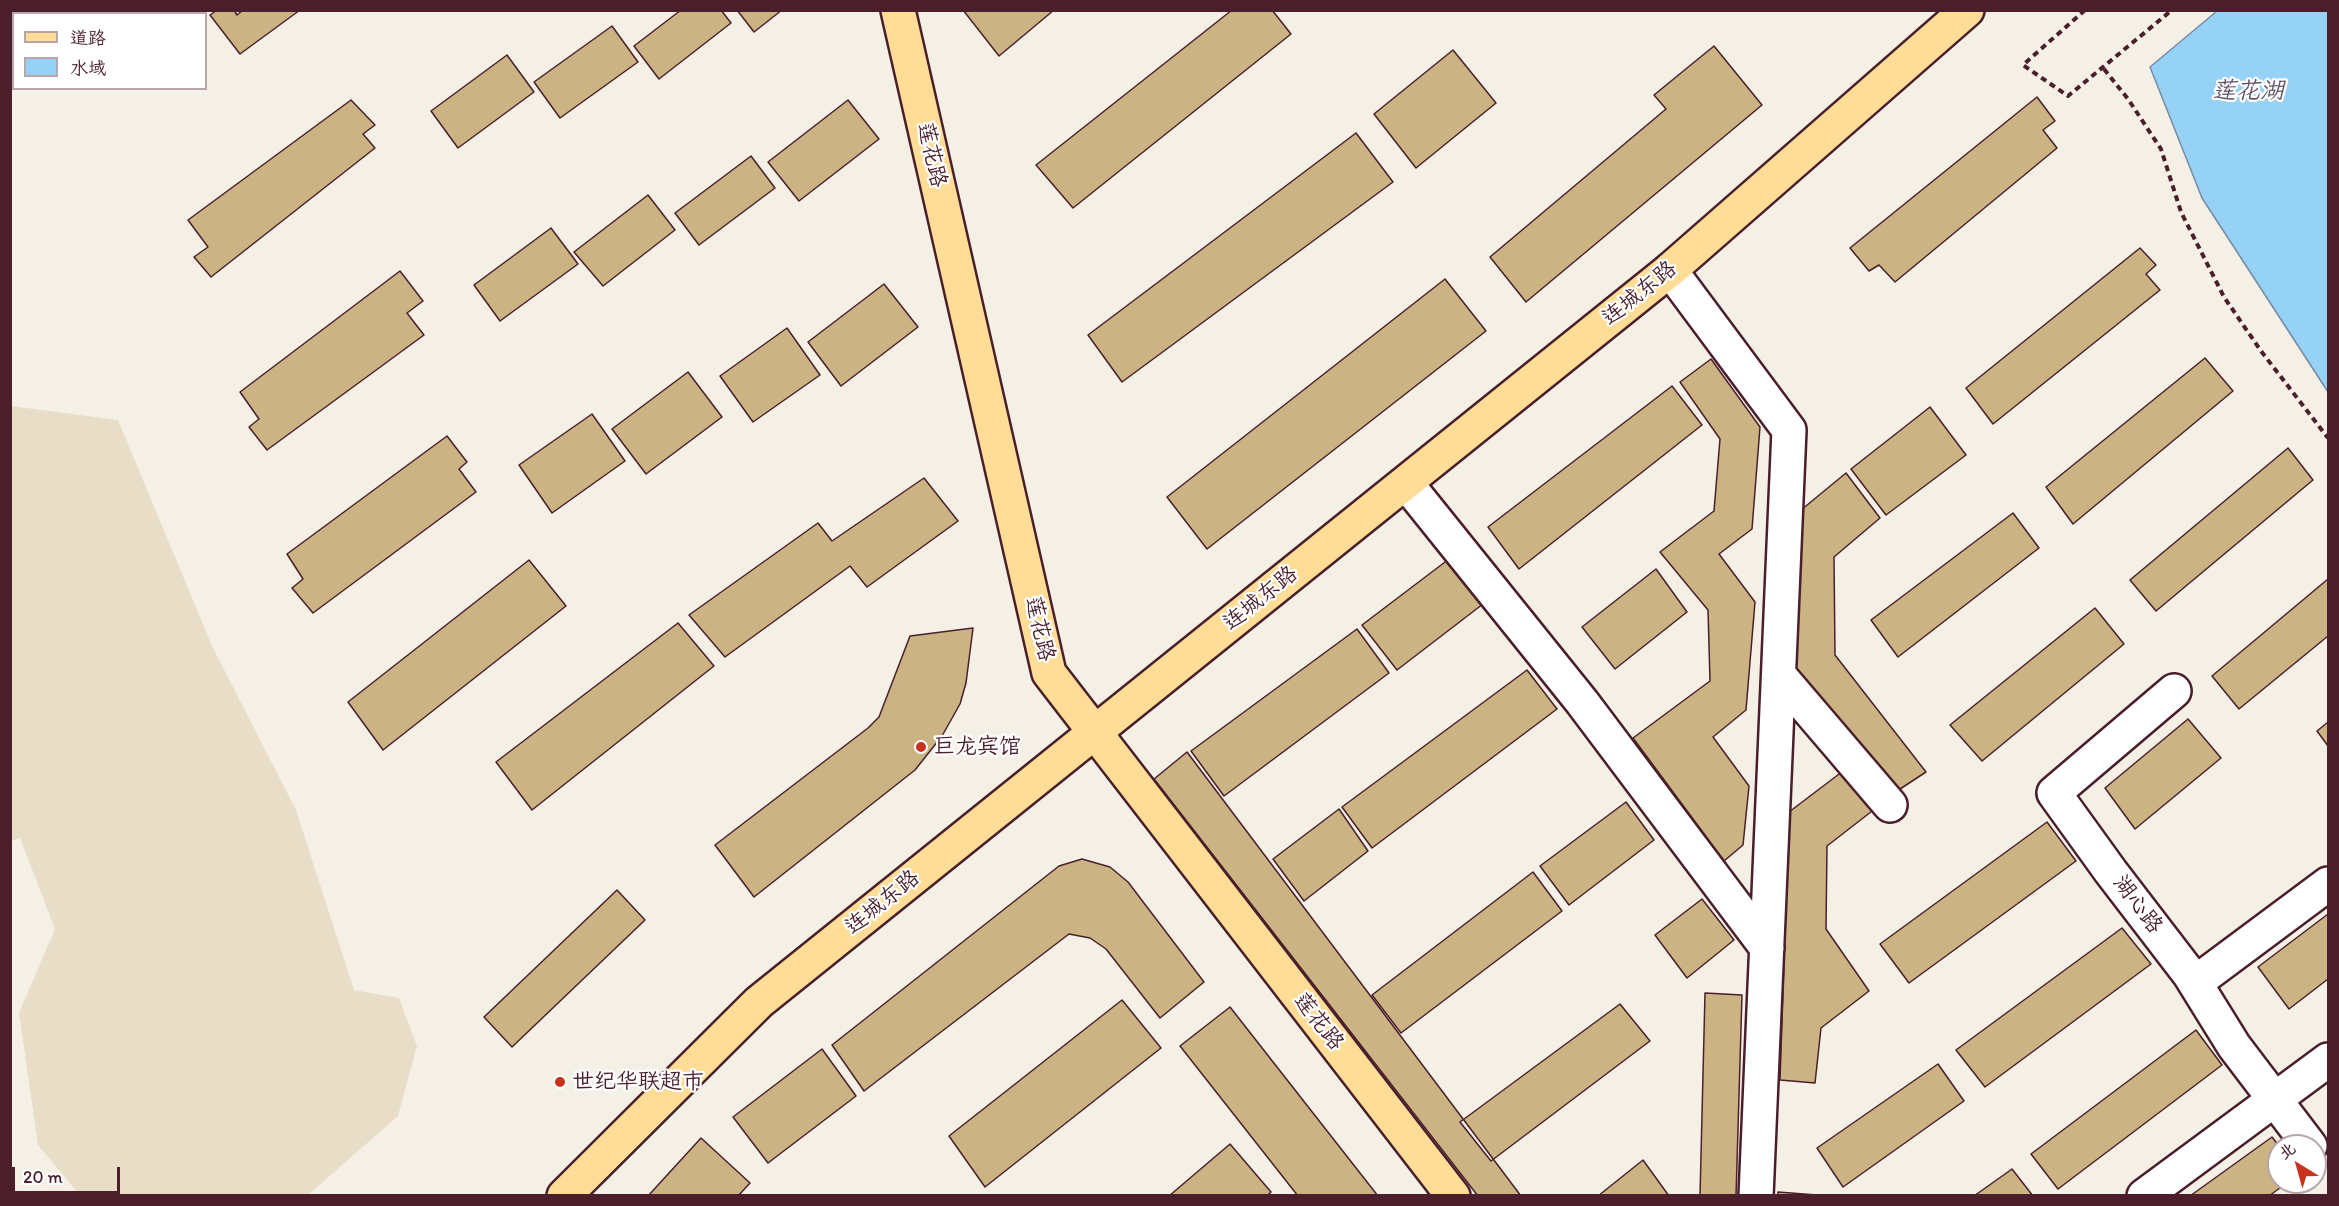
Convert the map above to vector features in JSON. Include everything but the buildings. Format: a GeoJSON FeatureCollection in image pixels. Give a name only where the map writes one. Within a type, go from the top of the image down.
{"type":"FeatureCollection","features":[{"type":"Feature","properties":{"kind":"main road","name":"莲花路"},"geometry":{"type":"LineString","coordinates":[[898,10],[1049,673],[1453,1196]]}},
{"type":"Feature","properties":{"kind":"main road","name":"连城东路"},"geometry":{"type":"LineString","coordinates":[[564,1196],[759,1002],[1670,270],[1967,10]]}},
{"type":"Feature","properties":{"kind":"lane"},"geometry":{"type":"LineString","coordinates":[[1670,270],[1789,430],[1756,1196]]}},
{"type":"Feature","properties":{"kind":"lane"},"geometry":{"type":"LineString","coordinates":[[1406,483],[1582,702],[1767,948]]}},
{"type":"Feature","properties":{"kind":"lane"},"geometry":{"type":"LineString","coordinates":[[1779,675],[1890,805]]}},
{"type":"Feature","properties":{"kind":"lane","name":"湖心路"},"geometry":{"type":"LineString","coordinates":[[2174,691],[2054,793],[2195,983],[2234,1046],[2300,1134]]}},
{"type":"Feature","properties":{"kind":"lane"},"geometry":{"type":"LineString","coordinates":[[2195,983],[2328,884]]}},
{"type":"Feature","properties":{"kind":"lane"},"geometry":{"type":"LineString","coordinates":[[2144,1196],[2328,1060]]}},
{"type":"Feature","properties":{"kind":"path"},"geometry":{"type":"LineString","coordinates":[[2085,10],[2023,65],[2068,96],[2104,69],[2172,10]]}},
{"type":"Feature","properties":{"kind":"path"},"geometry":{"type":"LineString","coordinates":[[2104,69],[2128,99],[2162,149],[2181,212],[2224,297],[2261,351],[2328,438]]}},
{"type":"Feature","properties":{"kind":"shaded area"},"geometry":{"type":"Polygon","coordinates":[[[11,406],[118,420],[212,646],[296,810],[354,990],[399,998],[417,1046],[398,1116],[308,1195],[80,1195],[38,1145],[19,1013],[55,929],[20,838],[11,841],[11,406]]]}},
{"type":"Feature","properties":{"kind":"water","name":"莲花湖"},"geometry":{"type":"Polygon","coordinates":[[[2217,11],[2328,11],[2328,392],[2202,198],[2150,67],[2217,11]]]}},
{"type":"Feature","properties":{"kind":"place","name":"巨龙宾馆"},"geometry":{"type":"Point","coordinates":[921,747]}},
{"type":"Feature","properties":{"kind":"place","name":"世纪华联超市"},"geometry":{"type":"Point","coordinates":[560,1082]}}]}
